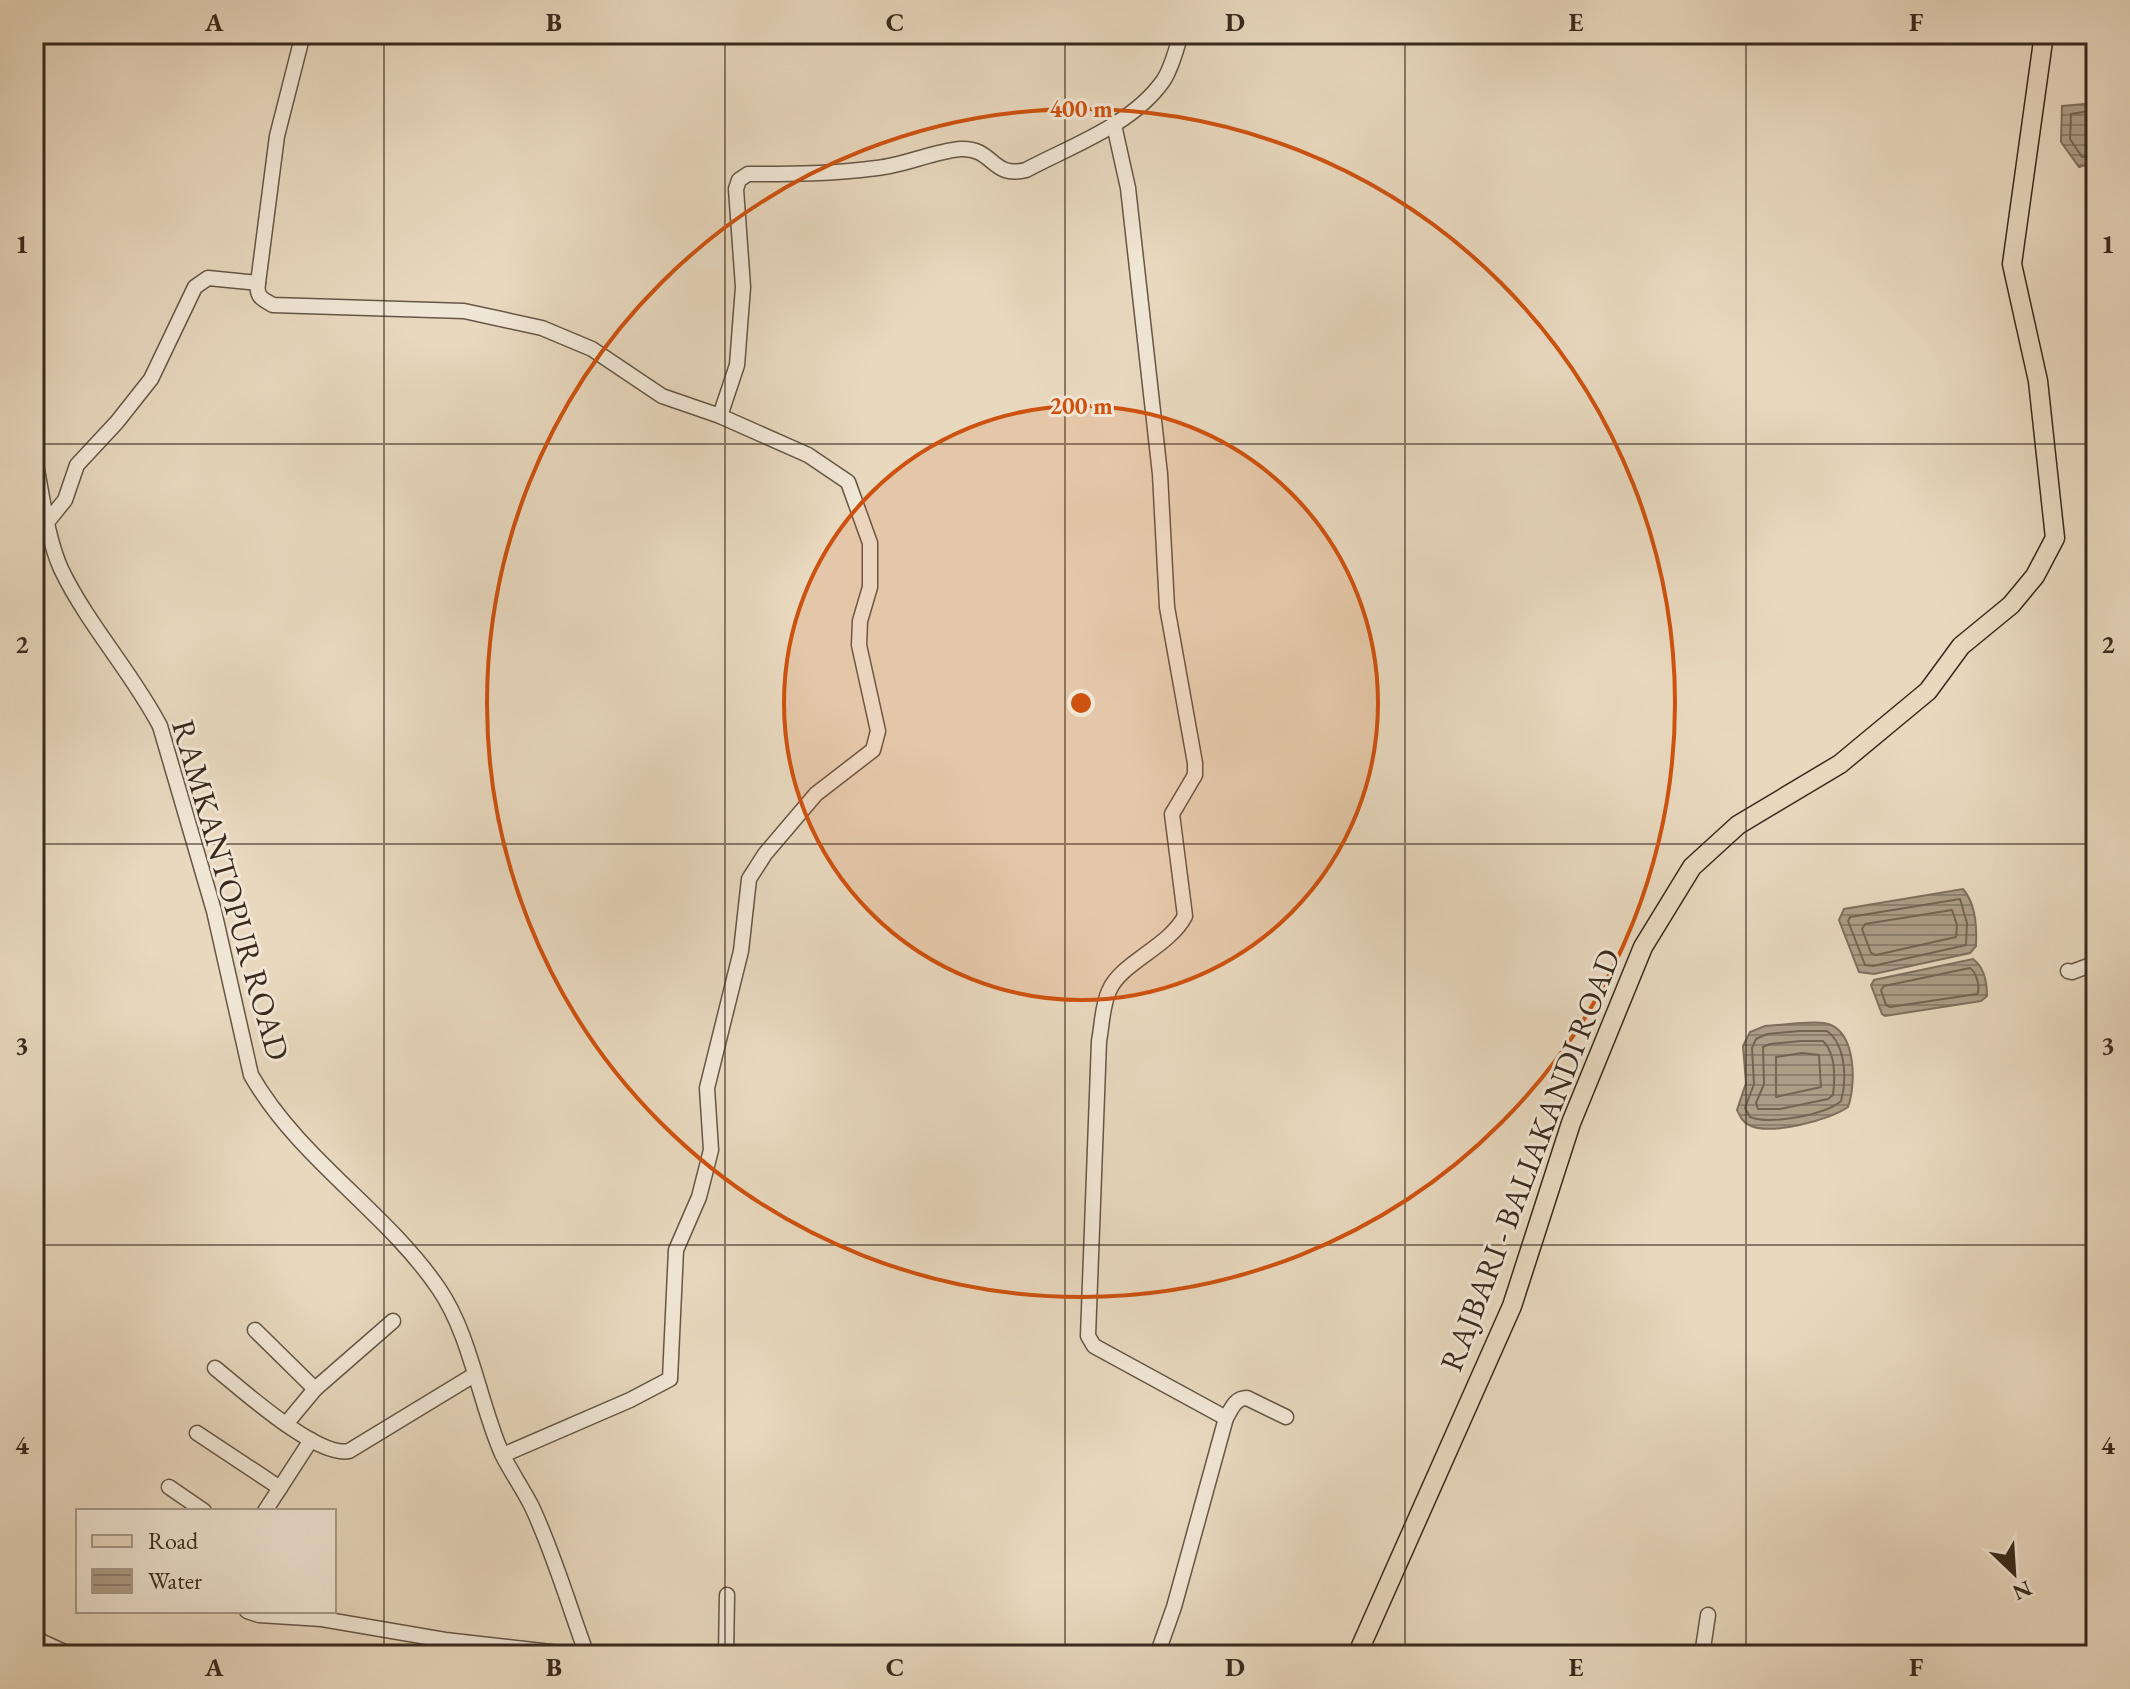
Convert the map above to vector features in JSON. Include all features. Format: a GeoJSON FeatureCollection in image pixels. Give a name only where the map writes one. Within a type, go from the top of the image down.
{"type":"FeatureCollection","features":[{"type":"Feature","properties":{"kind":"main road","name":"RAJBARI - BALIAKANDI ROAD"},"geometry":{"type":"LineString","coordinates":[[1357,1655],[1512,1306],[1571,1123],[1643,947],[1692,867],[1738,825],[1840,764],[1928,691],[1961,646],[2011,605],[2035,576],[2055,538],[2038,381],[2012,264],[2044,34]]}},
{"type":"Feature","properties":{"kind":"street"},"geometry":{"type":"LineString","coordinates":[[303,34],[277,136],[257,292],[260,298],[273,305],[464,311],[542,328],[592,349],[662,396],[720,416],[808,455],[848,482],[870,543],[870,587],[860,621],[859,645],[878,731],[876,740],[873,750],[836,776],[801,810],[749,879],[741,951],[707,1088],[711,1150],[699,1197],[676,1250],[670,1379],[630,1400],[503,1455]]}},
{"type":"Feature","properties":{"kind":"street"},"geometry":{"type":"LineString","coordinates":[[720,416],[737,365],[743,287],[736,189],[739,180],[748,174],[815,174],[879,168],[965,149],[983,153],[1001,171],[1016,173],[1114,125],[1141,104],[1163,81],[1181,34]]}},
{"type":"Feature","properties":{"kind":"street"},"geometry":{"type":"LineString","coordinates":[[1114,125],[1128,188],[1160,474],[1167,607],[1195,775],[1172,814],[1185,916],[1172,935],[1117,979],[1109,990],[1106,1002],[1099,1041],[1088,1336],[1094,1346],[1226,1418]]}},
{"type":"Feature","properties":{"kind":"street"},"geometry":{"type":"LineString","coordinates":[[41,524],[65,500],[77,465],[151,379],[195,287],[208,278],[258,283]]}},
{"type":"Feature","properties":{"kind":"street","name":"RAMKANTOPUR ROAD"},"geometry":{"type":"LineString","coordinates":[[34,455],[41,524],[62,570],[87,615],[146,700],[160,726],[214,911],[251,1075],[265,1099],[297,1137],[422,1266],[442,1292],[454,1317],[503,1455],[533,1508],[587,1655]]}},
{"type":"Feature","properties":{"kind":"street"},"geometry":{"type":"LineString","coordinates":[[2068,971],[2096,963]]}},
{"type":"Feature","properties":{"kind":"street"},"geometry":{"type":"LineString","coordinates":[[286,1424],[315,1389],[393,1321]]}},
{"type":"Feature","properties":{"kind":"street"},"geometry":{"type":"LineString","coordinates":[[255,1330],[315,1389]]}},
{"type":"Feature","properties":{"kind":"street"},"geometry":{"type":"LineString","coordinates":[[215,1368],[286,1424],[311,1440],[341,1453],[474,1375]]}},
{"type":"Feature","properties":{"kind":"street"},"geometry":{"type":"LineString","coordinates":[[1157,1655],[1174,1607],[1226,1418],[1241,1398],[1286,1417]]}},
{"type":"Feature","properties":{"kind":"street"},"geometry":{"type":"LineString","coordinates":[[197,1433],[280,1488]]}},
{"type":"Feature","properties":{"kind":"street"},"geometry":{"type":"LineString","coordinates":[[266,1509],[311,1440]]}},
{"type":"Feature","properties":{"kind":"street"},"geometry":{"type":"LineString","coordinates":[[169,1487],[201,1509]]}},
{"type":"Feature","properties":{"kind":"street"},"geometry":{"type":"LineString","coordinates":[[726,1655],[727,1595]]}},
{"type":"Feature","properties":{"kind":"street"},"geometry":{"type":"LineString","coordinates":[[253,1613],[322,1619],[445,1640],[577,1655]]}},
{"type":"Feature","properties":{"kind":"street"},"geometry":{"type":"LineString","coordinates":[[1702,1655],[1708,1615]]}},
{"type":"Feature","properties":{"kind":"street"},"geometry":{"type":"LineString","coordinates":[[34,1638],[71,1655]]}},
{"type":"Feature","properties":{"kind":"water"},"geometry":{"type":"Polygon","coordinates":[[[2096,103],[2096,162],[2079,167],[2061,142],[2062,106],[2096,103]]]}},
{"type":"Feature","properties":{"kind":"water"},"geometry":{"type":"Polygon","coordinates":[[[1963,889],[1971,902],[1976,924],[1976,946],[1970,953],[1874,974],[1859,972],[1839,920],[1844,909],[1963,889]]]}},
{"type":"Feature","properties":{"kind":"water"},"geometry":{"type":"Polygon","coordinates":[[[1973,959],[1980,966],[1985,981],[1987,996],[1981,1001],[1882,1014],[1871,985],[1874,980],[1973,959]]]}},
{"type":"Feature","properties":{"kind":"water"},"geometry":{"type":"Polygon","coordinates":[[[1800,1023],[1831,1025],[1845,1039],[1853,1074],[1848,1107],[1828,1117],[1785,1128],[1749,1125],[1737,1110],[1746,1083],[1743,1046],[1750,1032],[1765,1026],[1800,1023]]]}}]}
